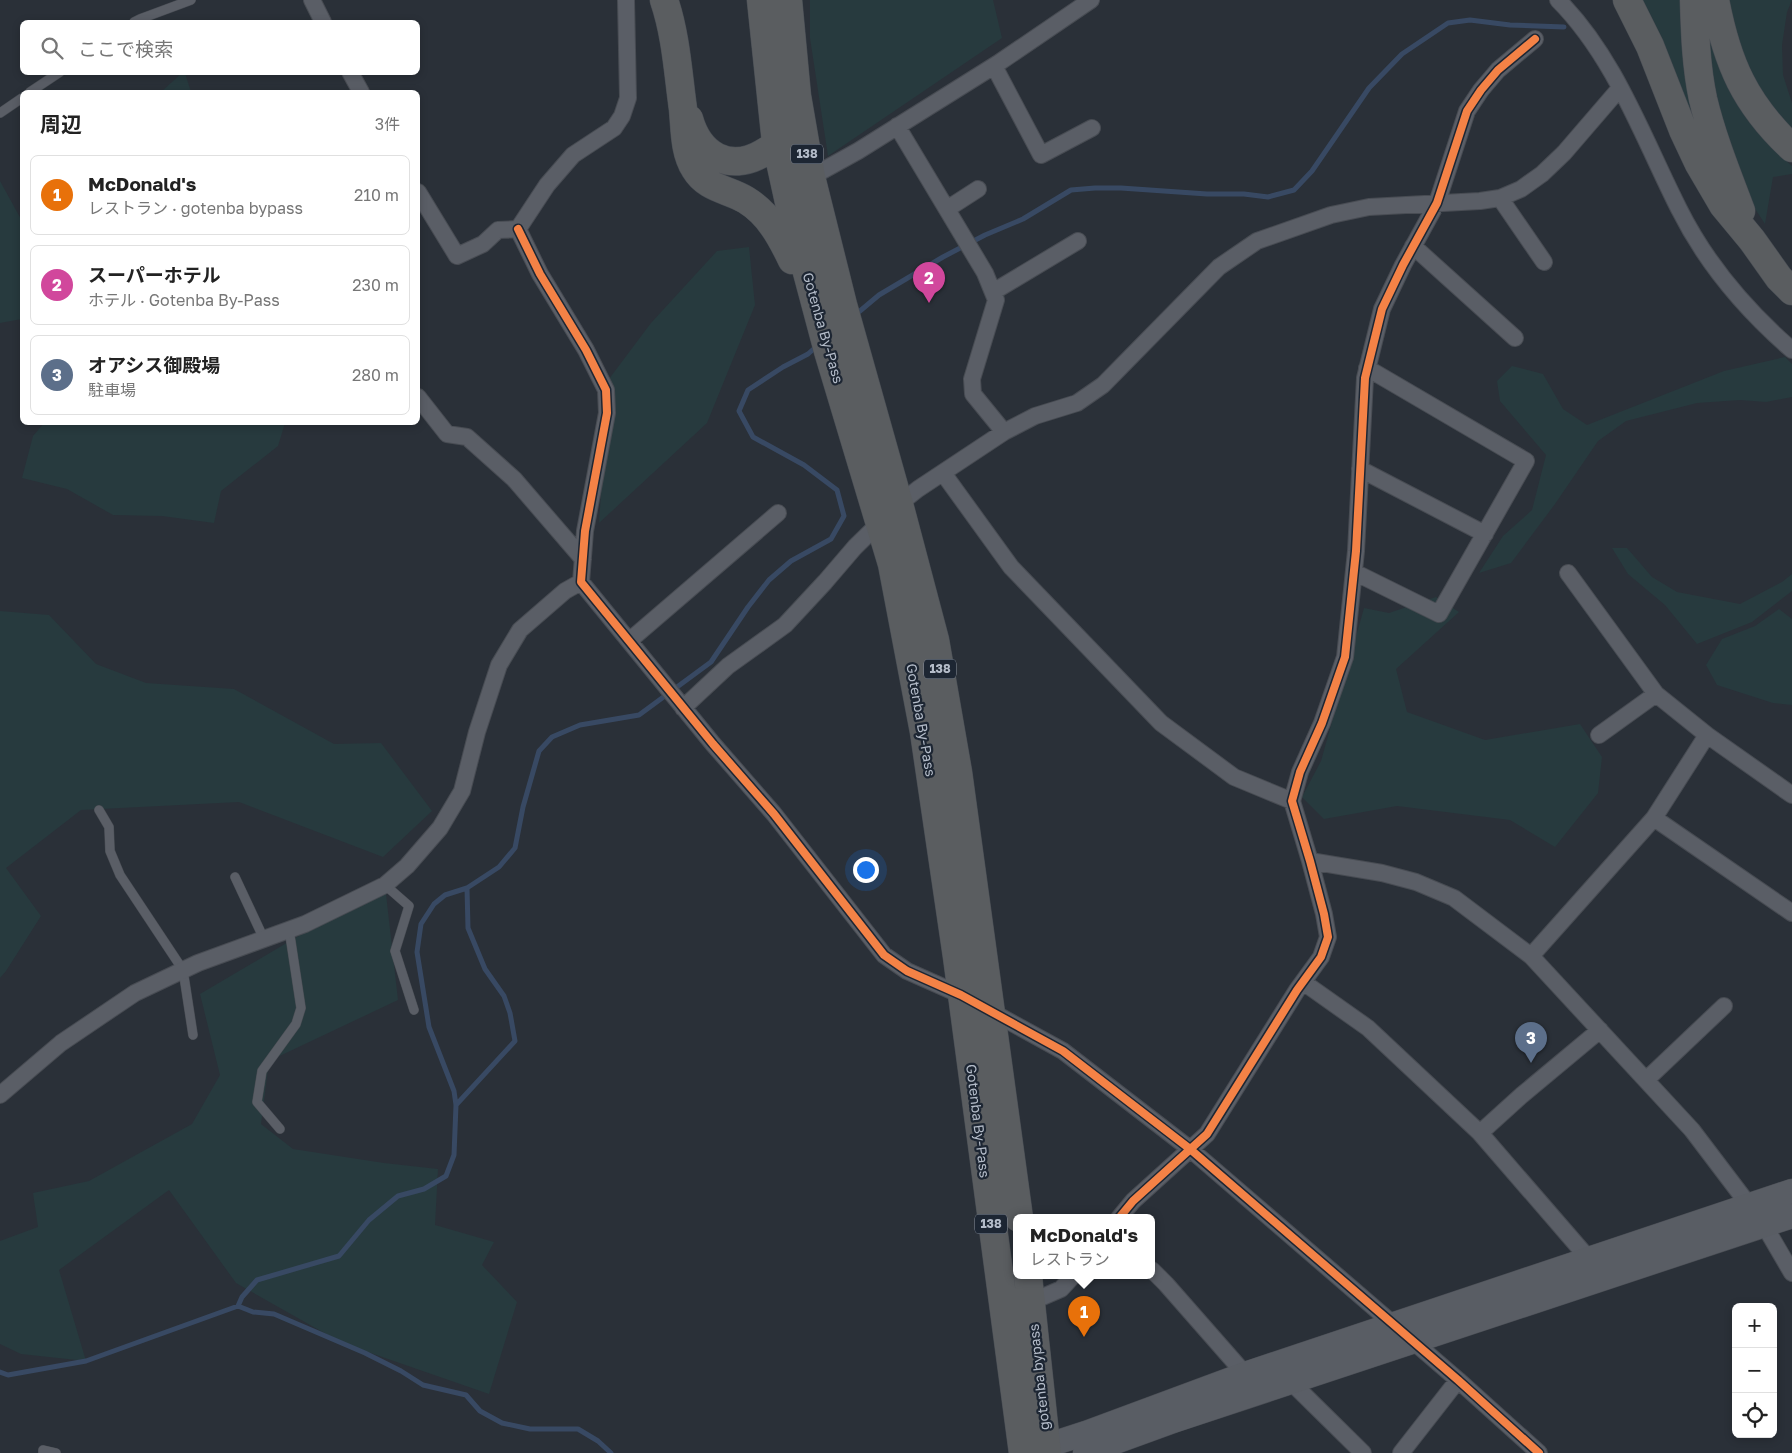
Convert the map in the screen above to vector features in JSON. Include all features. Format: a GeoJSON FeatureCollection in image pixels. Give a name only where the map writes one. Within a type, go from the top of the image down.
{"type":"FeatureCollection","features":[{"type":"Feature","properties":{"kind":"highway"},"geometry":{"type":"LineString","coordinates":[[664,0],[672,31],[680,82],[688,154],[696,172],[712,186],[753,204],[770,221],[783,241],[821,320]]}},
{"type":"Feature","properties":{"kind":"highway","name":"Gotenba By-Pass"},"geometry":{"type":"LineString","coordinates":[[761,0],[776,143],[792,216],[828,351],[892,564],[924,732],[961,995],[1037,1451]]}},
{"type":"Feature","properties":{"kind":"highway"},"geometry":{"type":"LineString","coordinates":[[680,82],[694,133],[712,155],[730,162],[741,162],[759,155],[776,143],[783,136],[788,118],[782,54],[786,0]]}},
{"type":"Feature","properties":{"kind":"highway","name":"Gotenba By-Pass"},"geometry":{"type":"LineString","coordinates":[[786,0],[797,96],[811,177],[843,305],[899,504],[936,650],[958,772],[1018,1214]]}},
{"type":"Feature","properties":{"kind":"highway"},"geometry":{"type":"LineString","coordinates":[[1626,0],[1650,46],[1683,130],[1699,164],[1723,205],[1792,292]]}},
{"type":"Feature","properties":{"kind":"highway"},"geometry":{"type":"LineString","coordinates":[[1694,0],[1696,45],[1704,100],[1722,160],[1752,240]]}},
{"type":"Feature","properties":{"kind":"highway"},"geometry":{"type":"LineString","coordinates":[[1715,0],[1720,30],[1730,60],[1744,89],[1776,133],[1792,148]]}},
{"type":"Feature","properties":{"kind":"highway","name":"gotenba bypass"},"geometry":{"type":"LineString","coordinates":[[1029,1289],[1037,1451]]}},
{"type":"Feature","properties":{"kind":"street"},"geometry":{"type":"LineString","coordinates":[[312,0],[322,20]]}},
{"type":"Feature","properties":{"kind":"street"},"geometry":{"type":"LineString","coordinates":[[518,229],[547,185],[573,155],[614,128],[622,116],[628,98],[626,0]]}},
{"type":"Feature","properties":{"kind":"street"},"geometry":{"type":"LineString","coordinates":[[811,177],[858,151],[994,66],[1091,0]]}},
{"type":"Feature","properties":{"kind":"street"},"geometry":{"type":"LineString","coordinates":[[1558,0],[1572,14],[1592,42],[1620,88],[1679,211],[1701,248],[1726,282],[1755,315],[1792,350]]}},
{"type":"Feature","properties":{"kind":"street"},"geometry":{"type":"LineString","coordinates":[[1122,1214],[1133,1201],[1207,1134],[1303,982],[1321,957],[1328,937],[1324,914],[1292,801],[1300,772],[1322,723],[1345,657],[1354,572],[1367,368],[1382,309],[1437,203],[1467,111],[1498,70],[1535,39]]}},
{"type":"Feature","properties":{"kind":"street"},"geometry":{"type":"LineString","coordinates":[[994,66],[1041,155],[1092,128]]}},
{"type":"Feature","properties":{"kind":"street"},"geometry":{"type":"LineString","coordinates":[[352,75],[360,90]]}},
{"type":"Feature","properties":{"kind":"street"},"geometry":{"type":"LineString","coordinates":[[683,708],[728,666],[785,625],[855,547],[899,504],[918,489],[1004,432],[1035,416],[1077,403],[1103,384],[1220,267],[1257,241],[1331,215],[1369,207],[1480,201],[1500,198],[1521,189],[1542,174],[1564,153],[1620,88]]}},
{"type":"Feature","properties":{"kind":"street"},"geometry":{"type":"LineString","coordinates":[[897,126],[985,273],[996,300],[972,379],[973,394],[1004,432]]}},
{"type":"Feature","properties":{"kind":"street"},"geometry":{"type":"LineString","coordinates":[[947,209],[978,189]]}},
{"type":"Feature","properties":{"kind":"street"},"geometry":{"type":"LineString","coordinates":[[420,195],[457,256],[482,244],[498,230],[518,229]]}},
{"type":"Feature","properties":{"kind":"street"},"geometry":{"type":"LineString","coordinates":[[1500,198],[1544,262]]}},
{"type":"Feature","properties":{"kind":"street"},"geometry":{"type":"LineString","coordinates":[[518,229],[540,274],[586,350],[606,390],[607,413],[586,531],[581,582],[683,708],[774,814],[884,955],[907,971],[961,995],[1063,1051],[1190,1149],[1458,1380],[1539,1453]]}},
{"type":"Feature","properties":{"kind":"street"},"geometry":{"type":"LineString","coordinates":[[993,292],[1078,241]]}},
{"type":"Feature","properties":{"kind":"street"},"geometry":{"type":"LineString","coordinates":[[1413,246],[1515,338]]}},
{"type":"Feature","properties":{"kind":"street"},"geometry":{"type":"LineString","coordinates":[[1354,572],[1439,614],[1526,461],[1367,368]]}},
{"type":"Feature","properties":{"kind":"street"},"geometry":{"type":"LineString","coordinates":[[420,400],[447,434],[467,437],[514,479],[583,559]]}},
{"type":"Feature","properties":{"kind":"street"},"geometry":{"type":"LineString","coordinates":[[1360,469],[1485,534]]}},
{"type":"Feature","properties":{"kind":"street"},"geometry":{"type":"LineString","coordinates":[[942,473],[1011,567],[1161,723],[1234,777],[1292,801]]}},
{"type":"Feature","properties":{"kind":"street"},"geometry":{"type":"LineString","coordinates":[[629,641],[778,513]]}},
{"type":"Feature","properties":{"kind":"street"},"geometry":{"type":"LineString","coordinates":[[1568,573],[1656,694],[1707,735],[1792,795]]}},
{"type":"Feature","properties":{"kind":"street"},"geometry":{"type":"LineString","coordinates":[[0,1095],[61,1043],[134,993],[183,970],[305,924],[385,885],[407,866],[440,828],[462,792],[477,732],[499,665],[520,630],[565,591],[581,582]]}},
{"type":"Feature","properties":{"kind":"street"},"geometry":{"type":"LineString","coordinates":[[1599,735],[1656,694]]}},
{"type":"Feature","properties":{"kind":"street"},"geometry":{"type":"LineString","coordinates":[[1531,956],[1654,818],[1707,735]]}},
{"type":"Feature","properties":{"kind":"street"},"geometry":{"type":"LineString","coordinates":[[1654,818],[1792,913]]}},
{"type":"Feature","properties":{"kind":"street"},"geometry":{"type":"LineString","coordinates":[[1310,861],[1416,882],[1454,898],[1531,956],[1692,1130],[1764,1225],[1792,1273]]}},
{"type":"Feature","properties":{"kind":"street"},"geometry":{"type":"LineString","coordinates":[[1303,982],[1368,1028],[1480,1133],[1589,1259]]}},
{"type":"Feature","properties":{"kind":"street"},"geometry":{"type":"LineString","coordinates":[[1646,1080],[1724,1006]]}},
{"type":"Feature","properties":{"kind":"street"},"geometry":{"type":"LineString","coordinates":[[1480,1133],[1600,1030]]}},
{"type":"Feature","properties":{"kind":"street"},"geometry":{"type":"LineString","coordinates":[[1037,1451],[1246,1374],[1792,1191]]}},
{"type":"Feature","properties":{"kind":"street"},"geometry":{"type":"LineString","coordinates":[[1085,1453],[1173,1421],[1792,1216]]}},
{"type":"Feature","properties":{"kind":"street"},"geometry":{"type":"LineString","coordinates":[[1155,1273],[1246,1374]]}},
{"type":"Feature","properties":{"kind":"street"},"geometry":{"type":"LineString","coordinates":[[1029,1289],[1061,1289],[1070,1279]]}},
{"type":"Feature","properties":{"kind":"street"},"geometry":{"type":"LineString","coordinates":[[1401,1453],[1458,1380]]}},
{"type":"Feature","properties":{"kind":"street"},"geometry":{"type":"LineString","coordinates":[[1291,1382],[1364,1453]]}},
{"type":"Feature","properties":{"kind":"lane"},"geometry":{"type":"LineString","coordinates":[[138,20],[191,0]]}},
{"type":"Feature","properties":{"kind":"lane"},"geometry":{"type":"LineString","coordinates":[[33,90],[56,75]]}},
{"type":"Feature","properties":{"kind":"lane"},"geometry":{"type":"LineString","coordinates":[[0,113],[20,99]]}},
{"type":"Feature","properties":{"kind":"lane"},"geometry":{"type":"LineString","coordinates":[[100,810],[108,827],[110,850],[120,875],[183,970],[193,1035]]}},
{"type":"Feature","properties":{"kind":"lane"},"geometry":{"type":"LineString","coordinates":[[235,877],[264,939]]}},
{"type":"Feature","properties":{"kind":"lane"},"geometry":{"type":"LineString","coordinates":[[385,885],[409,906],[395,951],[414,1010]]}},
{"type":"Feature","properties":{"kind":"lane"},"geometry":{"type":"LineString","coordinates":[[280,1129],[258,1102],[262,1071],[296,1024],[301,1008],[289,929]]}},
{"type":"Feature","properties":{"kind":"lane"},"geometry":{"type":"LineString","coordinates":[[43,1453],[43,1450],[56,1453]]}},
{"type":"Feature","properties":{"kind":"green space"},"geometry":{"type":"Polygon","coordinates":[[[810,0],[993,0],[1002,38],[828,156],[810,38],[810,0]]]}},
{"type":"Feature","properties":{"kind":"green space"},"geometry":{"type":"Polygon","coordinates":[[[1637,0],[1682,0],[1716,175],[1637,0]]]}},
{"type":"Feature","properties":{"kind":"green space"},"geometry":{"type":"Polygon","coordinates":[[[1727,0],[1792,0],[1787,12],[1782,45],[1783,75],[1792,103],[1792,132],[1758,89],[1745,65],[1730,20],[1727,0]]]}},
{"type":"Feature","properties":{"kind":"green space"},"geometry":{"type":"Polygon","coordinates":[[[1704,19],[1720,69],[1740,108],[1773,148],[1792,166],[1792,174],[1773,177],[1765,224],[1748,198],[1711,83],[1704,19]]]}},
{"type":"Feature","properties":{"kind":"green space"},"geometry":{"type":"Polygon","coordinates":[[[180,75],[186,75],[190,90],[163,90],[180,75]]]}},
{"type":"Feature","properties":{"kind":"green space"},"geometry":{"type":"Polygon","coordinates":[[[0,181],[20,217],[20,319],[0,323],[0,181]]]}},
{"type":"Feature","properties":{"kind":"green space"},"geometry":{"type":"Polygon","coordinates":[[[749,247],[755,305],[707,423],[599,523],[609,379],[651,323],[717,251],[749,247]]]}},
{"type":"Feature","properties":{"kind":"green space"},"geometry":{"type":"Polygon","coordinates":[[[1785,357],[1792,364],[1792,397],[1766,402],[1740,400],[1697,403],[1626,421],[1598,441],[1555,504],[1511,563],[1479,573],[1503,536],[1532,510],[1546,455],[1500,401],[1497,381],[1512,366],[1543,374],[1563,409],[1587,425],[1724,371],[1785,357]]]}},
{"type":"Feature","properties":{"kind":"green space"},"geometry":{"type":"Polygon","coordinates":[[[42,425],[284,425],[278,446],[221,491],[214,523],[162,516],[113,515],[67,489],[22,478],[33,436],[42,425]]]}},
{"type":"Feature","properties":{"kind":"green space"},"geometry":{"type":"Polygon","coordinates":[[[1612,548],[1627,548],[1652,577],[1677,592],[1740,604],[1782,582],[1792,574],[1792,591],[1752,622],[1697,644],[1665,605],[1628,574],[1612,548]]]}},
{"type":"Feature","properties":{"kind":"green space"},"geometry":{"type":"Polygon","coordinates":[[[1436,597],[1459,612],[1396,669],[1407,712],[1485,740],[1580,724],[1602,757],[1598,793],[1555,847],[1510,820],[1397,806],[1324,819],[1302,797],[1321,761],[1364,608],[1389,613],[1436,597]]]}},
{"type":"Feature","properties":{"kind":"green space"},"geometry":{"type":"Polygon","coordinates":[[[1779,609],[1792,619],[1792,705],[1773,703],[1717,685],[1706,665],[1722,639],[1755,626],[1779,609]]]}},
{"type":"Feature","properties":{"kind":"green space"},"geometry":{"type":"Polygon","coordinates":[[[0,611],[49,615],[96,664],[146,683],[234,689],[334,744],[381,743],[432,811],[383,857],[239,802],[81,810],[6,868],[41,916],[0,978],[0,611]]]}},
{"type":"Feature","properties":{"kind":"green space"},"geometry":{"type":"Polygon","coordinates":[[[385,885],[398,1000],[269,1061],[261,1124],[293,1149],[438,1169],[435,1225],[494,1242],[482,1265],[517,1302],[489,1394],[342,1343],[236,1283],[169,1190],[59,1270],[86,1361],[21,1354],[0,1344],[0,1241],[38,1227],[33,1193],[89,1181],[192,1124],[220,1075],[200,994],[385,885]]]}},
{"type":"Feature","properties":{"kind":"waterway"},"geometry":{"type":"LineString","coordinates":[[854,316],[879,295],[943,257],[985,235],[1023,219],[1071,190],[1121,188],[1207,194],[1244,194],[1268,197],[1294,190],[1312,171],[1369,88],[1402,54],[1448,23],[1470,20],[1510,25],[1564,27]]}},
{"type":"Feature","properties":{"kind":"waterway"},"geometry":{"type":"LineString","coordinates":[[238,1306],[242,1297],[257,1280],[339,1256],[369,1220],[398,1196],[424,1189],[446,1176],[454,1155],[456,1105],[454,1091],[429,1027],[417,952],[421,924],[434,904],[445,895],[467,888],[499,867],[515,848],[523,807],[539,751],[552,737],[580,725],[639,715],[711,662],[748,607],[769,580],[791,561],[831,539],[844,516],[837,490],[804,465],[753,437],[739,411],[748,390],[783,367],[808,354],[818,345]]}},
{"type":"Feature","properties":{"kind":"waterway"},"geometry":{"type":"LineString","coordinates":[[456,1105],[515,1041],[510,1013],[504,996],[485,969],[468,928],[467,888]]}},
{"type":"Feature","properties":{"kind":"waterway"},"geometry":{"type":"LineString","coordinates":[[0,1372],[8,1375],[86,1361],[238,1306],[253,1312],[274,1314],[365,1353],[401,1371],[423,1385],[466,1395],[480,1411],[502,1423],[530,1429],[578,1429],[598,1441],[611,1453]]}},
{"type":"Feature","properties":{"kind":"cycle path"},"geometry":{"type":"LineString","coordinates":[[1122,1214],[1133,1201],[1207,1134],[1297,990],[1321,957],[1328,937],[1324,914],[1292,801],[1300,772],[1322,723],[1345,657],[1356,551],[1365,378],[1382,309],[1403,265],[1437,203],[1467,111],[1498,70],[1535,39]]}},
{"type":"Feature","properties":{"kind":"cycle path"},"geometry":{"type":"LineString","coordinates":[[518,229],[540,274],[586,350],[606,390],[607,413],[585,531],[581,582],[713,744],[774,814],[884,955],[907,971],[961,995],[1063,1051],[1190,1149],[1458,1380],[1539,1453]]}},
{"type":"Feature","properties":{"kind":"place","name":"スーパーホテル"},"geometry":{"type":"Point","coordinates":[929,303]}},
{"type":"Feature","properties":{"kind":"place","name":"オアシス御殿場"},"geometry":{"type":"Point","coordinates":[1531,1063]}},
{"type":"Feature","properties":{"kind":"place","name":"McDonald's"},"geometry":{"type":"Point","coordinates":[1084,1337]}}]}
